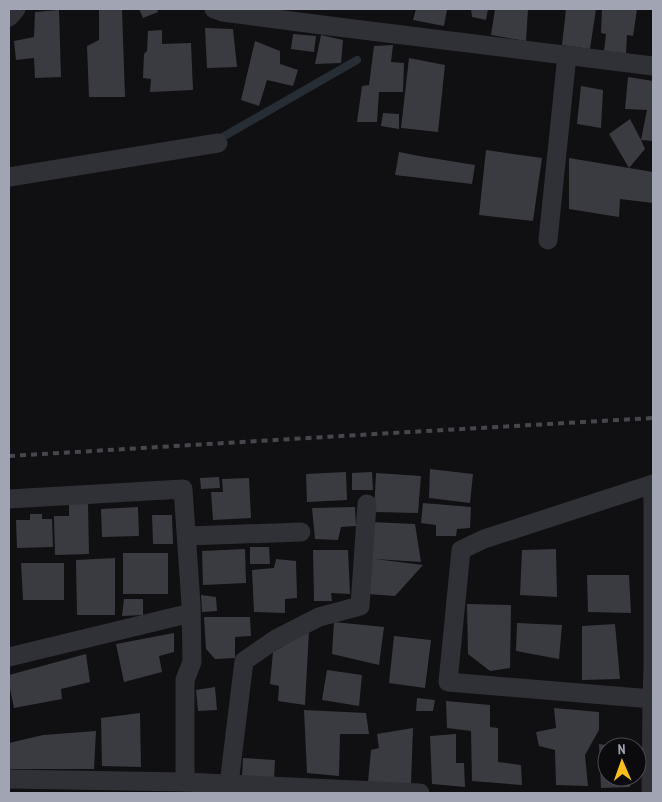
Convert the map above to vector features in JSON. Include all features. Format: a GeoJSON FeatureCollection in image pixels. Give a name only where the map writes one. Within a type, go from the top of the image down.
{"type":"FeatureCollection","features":[{"type":"Feature","properties":{"kind":"street"},"geometry":{"type":"LineString","coordinates":[[9,17],[16,9]]}},
{"type":"Feature","properties":{"kind":"street"},"geometry":{"type":"LineString","coordinates":[[214,9],[222,12],[324,17],[567,56],[653,66]]}},
{"type":"Feature","properties":{"kind":"street"},"geometry":{"type":"LineString","coordinates":[[548,240],[567,56]]}},
{"type":"Feature","properties":{"kind":"street"},"geometry":{"type":"LineString","coordinates":[[9,177],[218,142]]}},
{"type":"Feature","properties":{"kind":"street"},"geometry":{"type":"LineString","coordinates":[[651,793],[653,667],[653,484],[484,539],[462,550],[448,682],[652,700]]}},
{"type":"Feature","properties":{"kind":"street"},"geometry":{"type":"LineString","coordinates":[[9,499],[183,489],[192,662],[185,680],[186,782]]}},
{"type":"Feature","properties":{"kind":"street"},"geometry":{"type":"LineString","coordinates":[[229,784],[244,661],[276,639],[319,616],[360,606],[367,504]]}},
{"type":"Feature","properties":{"kind":"street"},"geometry":{"type":"LineString","coordinates":[[186,536],[301,532]]}},
{"type":"Feature","properties":{"kind":"street"},"geometry":{"type":"LineString","coordinates":[[9,657],[190,613]]}},
{"type":"Feature","properties":{"kind":"street"},"geometry":{"type":"LineString","coordinates":[[9,778],[53,786],[186,782],[420,793]]}},
{"type":"Feature","properties":{"kind":"building"},"geometry":{"type":"Polygon","coordinates":[[[99,9],[122,9],[125,97],[89,97],[87,46],[99,40],[99,9]]]}},
{"type":"Feature","properties":{"kind":"building"},"geometry":{"type":"Polygon","coordinates":[[[139,9],[157,9],[158,12],[143,18],[139,9]]]}},
{"type":"Feature","properties":{"kind":"building"},"geometry":{"type":"Polygon","coordinates":[[[416,9],[447,9],[444,26],[413,20],[416,9]]]}},
{"type":"Feature","properties":{"kind":"building"},"geometry":{"type":"Polygon","coordinates":[[[471,9],[488,9],[486,20],[472,17],[471,9]]]}},
{"type":"Feature","properties":{"kind":"building"},"geometry":{"type":"Polygon","coordinates":[[[495,9],[528,9],[526,41],[491,35],[495,9]]]}},
{"type":"Feature","properties":{"kind":"building"},"geometry":{"type":"Polygon","coordinates":[[[566,9],[596,9],[590,49],[562,45],[566,9]]]}},
{"type":"Feature","properties":{"kind":"building"},"geometry":{"type":"Polygon","coordinates":[[[602,9],[637,9],[633,36],[627,35],[626,54],[604,51],[606,34],[601,33],[602,9]]]}},
{"type":"Feature","properties":{"kind":"building"},"geometry":{"type":"Polygon","coordinates":[[[59,10],[61,77],[35,78],[34,58],[16,60],[14,41],[34,37],[35,12],[59,10]]]}},
{"type":"Feature","properties":{"kind":"building"},"geometry":{"type":"Polygon","coordinates":[[[205,28],[233,29],[237,67],[207,68],[205,28]]]}},
{"type":"Feature","properties":{"kind":"building"},"geometry":{"type":"Polygon","coordinates":[[[162,30],[162,44],[191,43],[193,90],[150,92],[151,79],[143,78],[144,54],[147,51],[148,31],[162,30]]]}},
{"type":"Feature","properties":{"kind":"building"},"geometry":{"type":"Polygon","coordinates":[[[293,34],[316,36],[314,52],[291,49],[293,34]]]}},
{"type":"Feature","properties":{"kind":"building"},"geometry":{"type":"Polygon","coordinates":[[[321,35],[343,40],[341,63],[315,64],[321,35]]]}},
{"type":"Feature","properties":{"kind":"building"},"geometry":{"type":"Polygon","coordinates":[[[255,41],[280,51],[280,64],[298,70],[293,86],[267,80],[259,106],[241,100],[255,41]]]}},
{"type":"Feature","properties":{"kind":"building"},"geometry":{"type":"Polygon","coordinates":[[[393,45],[391,62],[404,63],[403,92],[379,92],[377,122],[357,122],[362,86],[369,85],[374,46],[393,45]]]}},
{"type":"Feature","properties":{"kind":"building"},"geometry":{"type":"Polygon","coordinates":[[[409,58],[445,65],[438,132],[401,128],[409,58]]]}},
{"type":"Feature","properties":{"kind":"building"},"geometry":{"type":"Polygon","coordinates":[[[628,77],[653,81],[653,141],[641,140],[647,110],[625,109],[628,77]]]}},
{"type":"Feature","properties":{"kind":"building"},"geometry":{"type":"Polygon","coordinates":[[[581,86],[603,90],[601,128],[577,124],[581,86]]]}},
{"type":"Feature","properties":{"kind":"building"},"geometry":{"type":"Polygon","coordinates":[[[383,113],[399,114],[399,129],[381,126],[383,113]]]}},
{"type":"Feature","properties":{"kind":"building"},"geometry":{"type":"Polygon","coordinates":[[[630,119],[645,149],[629,168],[609,134],[630,119]]]}},
{"type":"Feature","properties":{"kind":"building"},"geometry":{"type":"Polygon","coordinates":[[[486,150],[542,158],[533,221],[479,215],[486,150]]]}},
{"type":"Feature","properties":{"kind":"building"},"geometry":{"type":"Polygon","coordinates":[[[399,152],[475,165],[472,184],[395,175],[399,152]]]}},
{"type":"Feature","properties":{"kind":"building"},"geometry":{"type":"Polygon","coordinates":[[[569,158],[653,172],[653,203],[620,199],[619,217],[569,209],[569,158]]]}},
{"type":"Feature","properties":{"kind":"building"},"geometry":{"type":"Polygon","coordinates":[[[430,469],[473,474],[470,503],[429,498],[430,469]]]}},
{"type":"Feature","properties":{"kind":"building"},"geometry":{"type":"Polygon","coordinates":[[[346,472],[347,500],[307,502],[306,474],[346,472]]]}},
{"type":"Feature","properties":{"kind":"building"},"geometry":{"type":"Polygon","coordinates":[[[372,472],[373,490],[352,490],[352,473],[372,472]]]}},
{"type":"Feature","properties":{"kind":"building"},"geometry":{"type":"Polygon","coordinates":[[[376,473],[421,476],[418,513],[374,512],[376,473]]]}},
{"type":"Feature","properties":{"kind":"building"},"geometry":{"type":"Polygon","coordinates":[[[219,477],[220,488],[201,489],[200,478],[219,477]]]}},
{"type":"Feature","properties":{"kind":"building"},"geometry":{"type":"Polygon","coordinates":[[[249,478],[251,518],[213,520],[211,492],[223,492],[222,479],[249,478]]]}},
{"type":"Feature","properties":{"kind":"building"},"geometry":{"type":"Polygon","coordinates":[[[88,503],[89,554],[55,555],[54,516],[69,516],[69,504],[88,503]]]}},
{"type":"Feature","properties":{"kind":"building"},"geometry":{"type":"Polygon","coordinates":[[[423,503],[471,507],[470,528],[457,529],[456,536],[436,536],[436,525],[421,523],[423,503]]]}},
{"type":"Feature","properties":{"kind":"building"},"geometry":{"type":"Polygon","coordinates":[[[138,507],[139,536],[102,537],[101,509],[138,507]]]}},
{"type":"Feature","properties":{"kind":"building"},"geometry":{"type":"Polygon","coordinates":[[[355,507],[356,526],[341,527],[338,540],[315,539],[312,508],[355,507]]]}},
{"type":"Feature","properties":{"kind":"building"},"geometry":{"type":"Polygon","coordinates":[[[30,514],[42,514],[42,519],[52,519],[53,547],[17,548],[16,520],[30,520],[30,514]]]}},
{"type":"Feature","properties":{"kind":"building"},"geometry":{"type":"Polygon","coordinates":[[[152,515],[172,515],[173,544],[153,544],[152,515]]]}},
{"type":"Feature","properties":{"kind":"building"},"geometry":{"type":"Polygon","coordinates":[[[370,522],[415,524],[421,562],[375,559],[423,565],[395,596],[368,594],[370,522]]]}},
{"type":"Feature","properties":{"kind":"building"},"geometry":{"type":"Polygon","coordinates":[[[250,547],[269,547],[270,564],[250,564],[250,547]]]}},
{"type":"Feature","properties":{"kind":"building"},"geometry":{"type":"Polygon","coordinates":[[[245,549],[246,583],[203,585],[202,551],[245,549]]]}},
{"type":"Feature","properties":{"kind":"building"},"geometry":{"type":"Polygon","coordinates":[[[556,549],[557,597],[520,595],[522,550],[556,549]]]}},
{"type":"Feature","properties":{"kind":"building"},"geometry":{"type":"Polygon","coordinates":[[[313,550],[348,550],[350,594],[331,593],[332,601],[314,601],[313,550]]]}},
{"type":"Feature","properties":{"kind":"building"},"geometry":{"type":"Polygon","coordinates":[[[123,553],[168,553],[168,594],[123,594],[123,553]]]}},
{"type":"Feature","properties":{"kind":"building"},"geometry":{"type":"Polygon","coordinates":[[[115,558],[115,615],[77,615],[76,560],[115,558]]]}},
{"type":"Feature","properties":{"kind":"building"},"geometry":{"type":"Polygon","coordinates":[[[276,559],[296,561],[297,598],[285,599],[285,613],[254,612],[252,570],[274,568],[276,559]]]}},
{"type":"Feature","properties":{"kind":"building"},"geometry":{"type":"Polygon","coordinates":[[[21,563],[64,563],[64,600],[23,600],[21,563]]]}},
{"type":"Feature","properties":{"kind":"building"},"geometry":{"type":"Polygon","coordinates":[[[587,575],[629,575],[631,613],[588,612],[587,575]]]}},
{"type":"Feature","properties":{"kind":"building"},"geometry":{"type":"Polygon","coordinates":[[[201,595],[216,597],[217,611],[202,612],[201,595]]]}},
{"type":"Feature","properties":{"kind":"building"},"geometry":{"type":"Polygon","coordinates":[[[124,599],[143,599],[143,615],[122,616],[124,599]]]}},
{"type":"Feature","properties":{"kind":"building"},"geometry":{"type":"Polygon","coordinates":[[[467,604],[511,605],[510,668],[490,671],[468,654],[467,604]]]}},
{"type":"Feature","properties":{"kind":"building"},"geometry":{"type":"Polygon","coordinates":[[[204,617],[250,617],[251,636],[235,637],[235,658],[215,659],[206,649],[204,617]]]}},
{"type":"Feature","properties":{"kind":"building"},"geometry":{"type":"Polygon","coordinates":[[[334,622],[384,627],[379,665],[332,654],[334,622]]]}},
{"type":"Feature","properties":{"kind":"building"},"geometry":{"type":"Polygon","coordinates":[[[517,623],[562,625],[559,659],[516,651],[517,623]]]}},
{"type":"Feature","properties":{"kind":"building"},"geometry":{"type":"Polygon","coordinates":[[[615,624],[620,679],[582,680],[582,626],[615,624]]]}},
{"type":"Feature","properties":{"kind":"building"},"geometry":{"type":"Polygon","coordinates":[[[309,631],[305,705],[278,701],[279,686],[270,684],[273,652],[309,631]]]}},
{"type":"Feature","properties":{"kind":"building"},"geometry":{"type":"Polygon","coordinates":[[[174,633],[174,652],[159,656],[162,672],[124,682],[116,644],[174,633]]]}},
{"type":"Feature","properties":{"kind":"building"},"geometry":{"type":"Polygon","coordinates":[[[394,636],[431,640],[425,688],[389,683],[394,636]]]}},
{"type":"Feature","properties":{"kind":"building"},"geometry":{"type":"Polygon","coordinates":[[[86,654],[90,682],[61,689],[62,699],[14,708],[9,675],[86,654]]]}},
{"type":"Feature","properties":{"kind":"building"},"geometry":{"type":"Polygon","coordinates":[[[327,670],[362,675],[359,706],[322,700],[327,670]]]}},
{"type":"Feature","properties":{"kind":"building"},"geometry":{"type":"Polygon","coordinates":[[[215,687],[217,710],[198,711],[196,690],[215,687]]]}},
{"type":"Feature","properties":{"kind":"building"},"geometry":{"type":"Polygon","coordinates":[[[417,698],[435,700],[433,711],[416,711],[417,698]]]}},
{"type":"Feature","properties":{"kind":"building"},"geometry":{"type":"Polygon","coordinates":[[[446,701],[490,705],[490,727],[498,728],[498,762],[521,765],[522,785],[472,781],[471,731],[447,728],[446,701]]]}},
{"type":"Feature","properties":{"kind":"building"},"geometry":{"type":"Polygon","coordinates":[[[554,708],[599,712],[599,730],[585,755],[588,786],[556,785],[555,750],[539,746],[536,732],[556,728],[554,708]]]}},
{"type":"Feature","properties":{"kind":"building"},"geometry":{"type":"Polygon","coordinates":[[[304,710],[366,713],[369,734],[340,734],[339,776],[307,773],[304,710]]]}},
{"type":"Feature","properties":{"kind":"building"},"geometry":{"type":"Polygon","coordinates":[[[140,713],[141,767],[102,766],[101,718],[140,713]]]}},
{"type":"Feature","properties":{"kind":"building"},"geometry":{"type":"Polygon","coordinates":[[[413,728],[411,784],[368,782],[371,750],[379,748],[377,734],[413,728]]]}},
{"type":"Feature","properties":{"kind":"building"},"geometry":{"type":"Polygon","coordinates":[[[96,731],[94,769],[9,769],[9,743],[43,735],[96,731]]]}},
{"type":"Feature","properties":{"kind":"building"},"geometry":{"type":"Polygon","coordinates":[[[456,734],[456,763],[464,763],[465,787],[432,784],[430,736],[456,734]]]}},
{"type":"Feature","properties":{"kind":"building"},"geometry":{"type":"Polygon","coordinates":[[[243,758],[275,760],[274,779],[242,777],[243,758]]]}},
{"type":"Feature","properties":{"kind":"waterway"},"geometry":{"type":"LineString","coordinates":[[215,139],[221,138],[357,60]]}},
{"type":"Feature","properties":{"kind":"railway"},"geometry":{"type":"LineString","coordinates":[[9,456],[653,418]]}}]}
